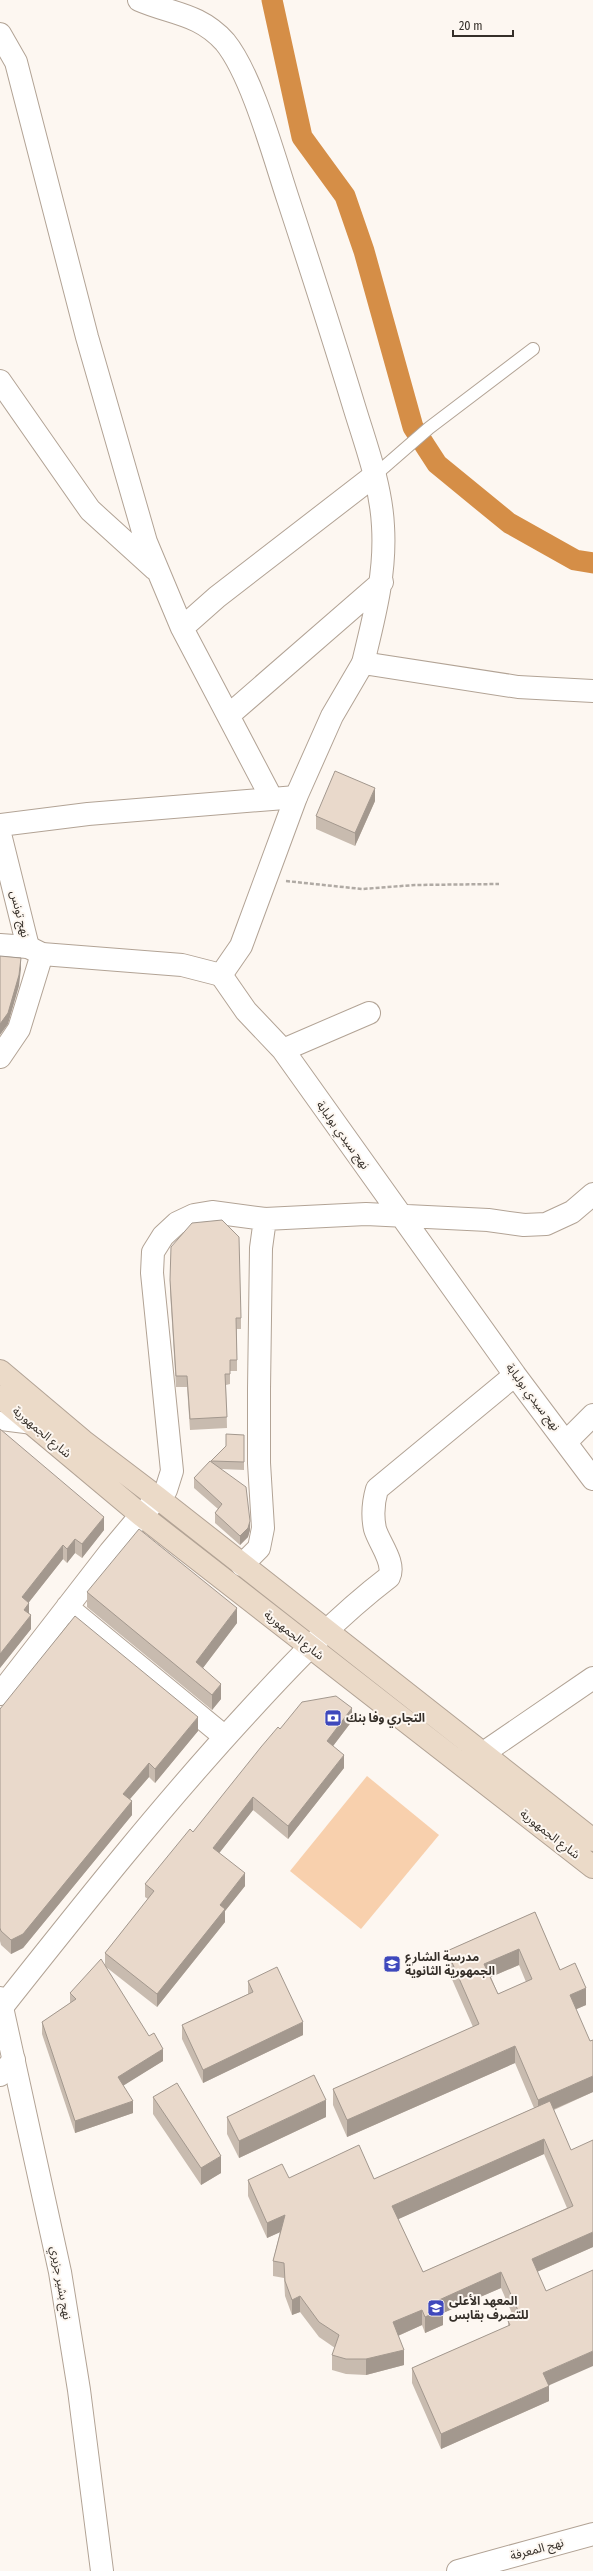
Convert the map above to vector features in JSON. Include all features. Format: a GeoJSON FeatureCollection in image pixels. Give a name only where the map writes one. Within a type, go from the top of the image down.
{"type":"FeatureCollection","features":[{"type":"Feature","properties":{"kind":"main road","name":"شارع الجمهورية"},"geometry":{"type":"LineString","coordinates":[[0,1371],[83,1442],[158,1498],[324,1631],[593,1840]]}},
{"type":"Feature","properties":{"kind":"main road","name":"شارع الجمهورية"},"geometry":{"type":"LineString","coordinates":[[0,1397],[141,1515],[593,1867]]}},
{"type":"Feature","properties":{"kind":"street"},"geometry":{"type":"LineString","coordinates":[[0,945],[35,951],[182,966],[221,975],[241,946],[296,797],[332,716],[363,663],[382,582],[384,558],[382,469],[243,73],[225,43],[205,24],[164,7],[139,0]]}},
{"type":"Feature","properties":{"kind":"street"},"geometry":{"type":"LineString","coordinates":[[0,34],[16,62],[101,388],[132,497],[157,572],[182,628],[272,799]]}},
{"type":"Feature","properties":{"kind":"street"},"geometry":{"type":"LineString","coordinates":[[0,382],[90,510],[157,572]]}},
{"type":"Feature","properties":{"kind":"street"},"geometry":{"type":"LineString","coordinates":[[182,628],[217,598],[382,469]]}},
{"type":"Feature","properties":{"kind":"street"},"geometry":{"type":"LineString","coordinates":[[229,715],[382,582]]}},
{"type":"Feature","properties":{"kind":"street"},"geometry":{"type":"LineString","coordinates":[[363,663],[518,687],[593,691]]}},
{"type":"Feature","properties":{"kind":"street"},"geometry":{"type":"LineString","coordinates":[[0,825],[88,814],[296,797]]}},
{"type":"Feature","properties":{"kind":"street","name":"نهج تونس"},"geometry":{"type":"LineString","coordinates":[[0,834],[35,951]]}},
{"type":"Feature","properties":{"kind":"street"},"geometry":{"type":"LineString","coordinates":[[0,1057],[19,1029],[35,951]]}},
{"type":"Feature","properties":{"kind":"street","name":"نهج سيدي بولبابة"},"geometry":{"type":"LineString","coordinates":[[221,975],[246,1011],[283,1050],[515,1375],[593,1479]]}},
{"type":"Feature","properties":{"kind":"street"},"geometry":{"type":"LineString","coordinates":[[283,1050],[369,1013]]}},
{"type":"Feature","properties":{"kind":"street"},"geometry":{"type":"LineString","coordinates":[[0,1694],[67,1607],[141,1515],[166,1490],[172,1471],[152,1273],[153,1252],[163,1236],[177,1223],[194,1215],[212,1212],[265,1219],[352,1214],[480,1219],[524,1225],[546,1224],[572,1212],[593,1194]]}},
{"type":"Feature","properties":{"kind":"street"},"geometry":{"type":"LineString","coordinates":[[242,1564],[260,1548],[263,1528],[259,1463],[258,1389],[261,1248],[265,1219]]}},
{"type":"Feature","properties":{"kind":"street"},"geometry":{"type":"LineString","coordinates":[[2,2002],[162,1809],[225,1737],[324,1631],[392,1573],[376,1531],[373,1516],[377,1489],[515,1375]]}},
{"type":"Feature","properties":{"kind":"street"},"geometry":{"type":"LineString","coordinates":[[566,1442],[593,1415]]}},
{"type":"Feature","properties":{"kind":"street"},"geometry":{"type":"LineString","coordinates":[[0,1421],[33,1424]]}},
{"type":"Feature","properties":{"kind":"street"},"geometry":{"type":"LineString","coordinates":[[67,1607],[225,1737]]}},
{"type":"Feature","properties":{"kind":"street"},"geometry":{"type":"LineString","coordinates":[[482,1754],[593,1678]]}},
{"type":"Feature","properties":{"kind":"street","name":"نهج بشير جزيري"},"geometry":{"type":"LineString","coordinates":[[2,2002],[7,2068],[61,2280],[79,2390],[102,2571]]}},
{"type":"Feature","properties":{"kind":"street","name":"نهج المعرفة"},"geometry":{"type":"LineString","coordinates":[[458,2571],[593,2534]]}},
{"type":"Feature","properties":{"kind":"lane"},"geometry":{"type":"LineString","coordinates":[[382,469],[429,428],[533,349]]}},
{"type":"Feature","properties":{"kind":"path"},"geometry":{"type":"LineString","coordinates":[[265,879],[362,889],[415,885],[499,884]]}},
{"type":"Feature","properties":{"kind":"shaded area"},"geometry":{"type":"Polygon","coordinates":[[[367,1776],[439,1835],[361,1929],[290,1871],[367,1776]]]}},
{"type":"Feature","properties":{"kind":"building"},"geometry":{"type":"Polygon","coordinates":[[[335,771],[375,788],[355,833],[316,816],[335,771]]]}},
{"type":"Feature","properties":{"kind":"building"},"geometry":{"type":"Polygon","coordinates":[[[0,956],[21,958],[19,975],[8,1013],[0,1024],[0,956]]]}},
{"type":"Feature","properties":{"kind":"building"},"geometry":{"type":"Polygon","coordinates":[[[222,1220],[239,1237],[241,1318],[236,1318],[237,1360],[230,1360],[230,1374],[225,1374],[227,1417],[190,1419],[187,1376],[176,1376],[170,1280],[171,1247],[192,1223],[222,1220]]]}},
{"type":"Feature","properties":{"kind":"building"},"geometry":{"type":"Polygon","coordinates":[[[0,1429],[104,1517],[82,1544],[75,1539],[67,1549],[63,1545],[22,1597],[29,1603],[24,1610],[31,1615],[0,1654],[0,1429]]]}},
{"type":"Feature","properties":{"kind":"building"},"geometry":{"type":"Polygon","coordinates":[[[226,1434],[244,1435],[244,1462],[211,1461],[226,1446],[226,1434]]]}},
{"type":"Feature","properties":{"kind":"building"},"geometry":{"type":"Polygon","coordinates":[[[210,1461],[246,1487],[250,1521],[248,1528],[240,1536],[215,1513],[222,1504],[194,1478],[210,1461]]]}},
{"type":"Feature","properties":{"kind":"building"},"geometry":{"type":"Polygon","coordinates":[[[139,1529],[237,1608],[196,1662],[221,1684],[212,1695],[87,1592],[139,1529]]]}},
{"type":"Feature","properties":{"kind":"building"},"geometry":{"type":"Polygon","coordinates":[[[75,1616],[198,1717],[155,1769],[149,1763],[123,1794],[132,1801],[23,1934],[11,1940],[1,1931],[0,1928],[0,1709],[75,1616]]]}},
{"type":"Feature","properties":{"kind":"building"},"geometry":{"type":"Polygon","coordinates":[[[336,1696],[352,1708],[327,1741],[344,1755],[288,1826],[253,1797],[213,1848],[245,1873],[220,1905],[225,1909],[157,1994],[105,1953],[154,1891],[145,1884],[190,1829],[193,1832],[261,1747],[278,1727],[280,1729],[302,1702],[336,1696]]]}},
{"type":"Feature","properties":{"kind":"building"},"geometry":{"type":"Polygon","coordinates":[[[535,1912],[560,1970],[575,1963],[586,1988],[570,1995],[590,2041],[593,2040],[593,2076],[538,2100],[515,2046],[347,2120],[333,2089],[479,2024],[447,1951],[535,1912]],[[519,1949],[484,1964],[498,1994],[532,1979],[519,1949]]]}},
{"type":"Feature","properties":{"kind":"building"},"geometry":{"type":"Polygon","coordinates":[[[101,1959],[149,2036],[154,2033],[163,2049],[118,2077],[133,2101],[75,2121],[42,2022],[76,1999],[70,1993],[101,1959]]]}},
{"type":"Feature","properties":{"kind":"building"},"geometry":{"type":"Polygon","coordinates":[[[277,1967],[303,2022],[203,2070],[182,2025],[253,1992],[248,1981],[277,1967]]]}},
{"type":"Feature","properties":{"kind":"building"},"geometry":{"type":"Polygon","coordinates":[[[314,2075],[326,2100],[239,2141],[227,2117],[314,2075]]]}},
{"type":"Feature","properties":{"kind":"building"},"geometry":{"type":"Polygon","coordinates":[[[177,2083],[221,2156],[201,2168],[153,2097],[177,2083]]]}},
{"type":"Feature","properties":{"kind":"building"},"geometry":{"type":"Polygon","coordinates":[[[550,2101],[571,2150],[593,2140],[593,2232],[532,2259],[546,2291],[593,2270],[593,2351],[543,2373],[549,2386],[441,2434],[412,2368],[510,2325],[508,2321],[520,2315],[501,2272],[439,2300],[443,2309],[425,2317],[422,2310],[393,2322],[404,2350],[366,2359],[346,2359],[332,2355],[339,2335],[319,2322],[300,2296],[292,2300],[285,2281],[284,2263],[273,2261],[285,2215],[267,2223],[248,2180],[282,2164],[289,2178],[359,2145],[374,2179],[550,2101]],[[544,2139],[392,2206],[423,2272],[573,2206],[544,2139]]]}},
{"type":"Feature","properties":{"kind":"waterway"},"geometry":{"type":"LineString","coordinates":[[272,0],[302,137],[345,196],[364,251],[413,427],[437,464],[509,523],[575,560],[593,563]]}},
{"type":"Feature","properties":{"kind":"place","name":"التجاري وفا بنك"},"geometry":{"type":"Point","coordinates":[333,1718]}},
{"type":"Feature","properties":{"kind":"place","name":"مدرسة الشارع الجمهورية الثانوية"},"geometry":{"type":"Point","coordinates":[392,1964]}},
{"type":"Feature","properties":{"kind":"place","name":"المعهد الأعلى للتصرف بقابس"},"geometry":{"type":"Point","coordinates":[436,2308]}}]}
